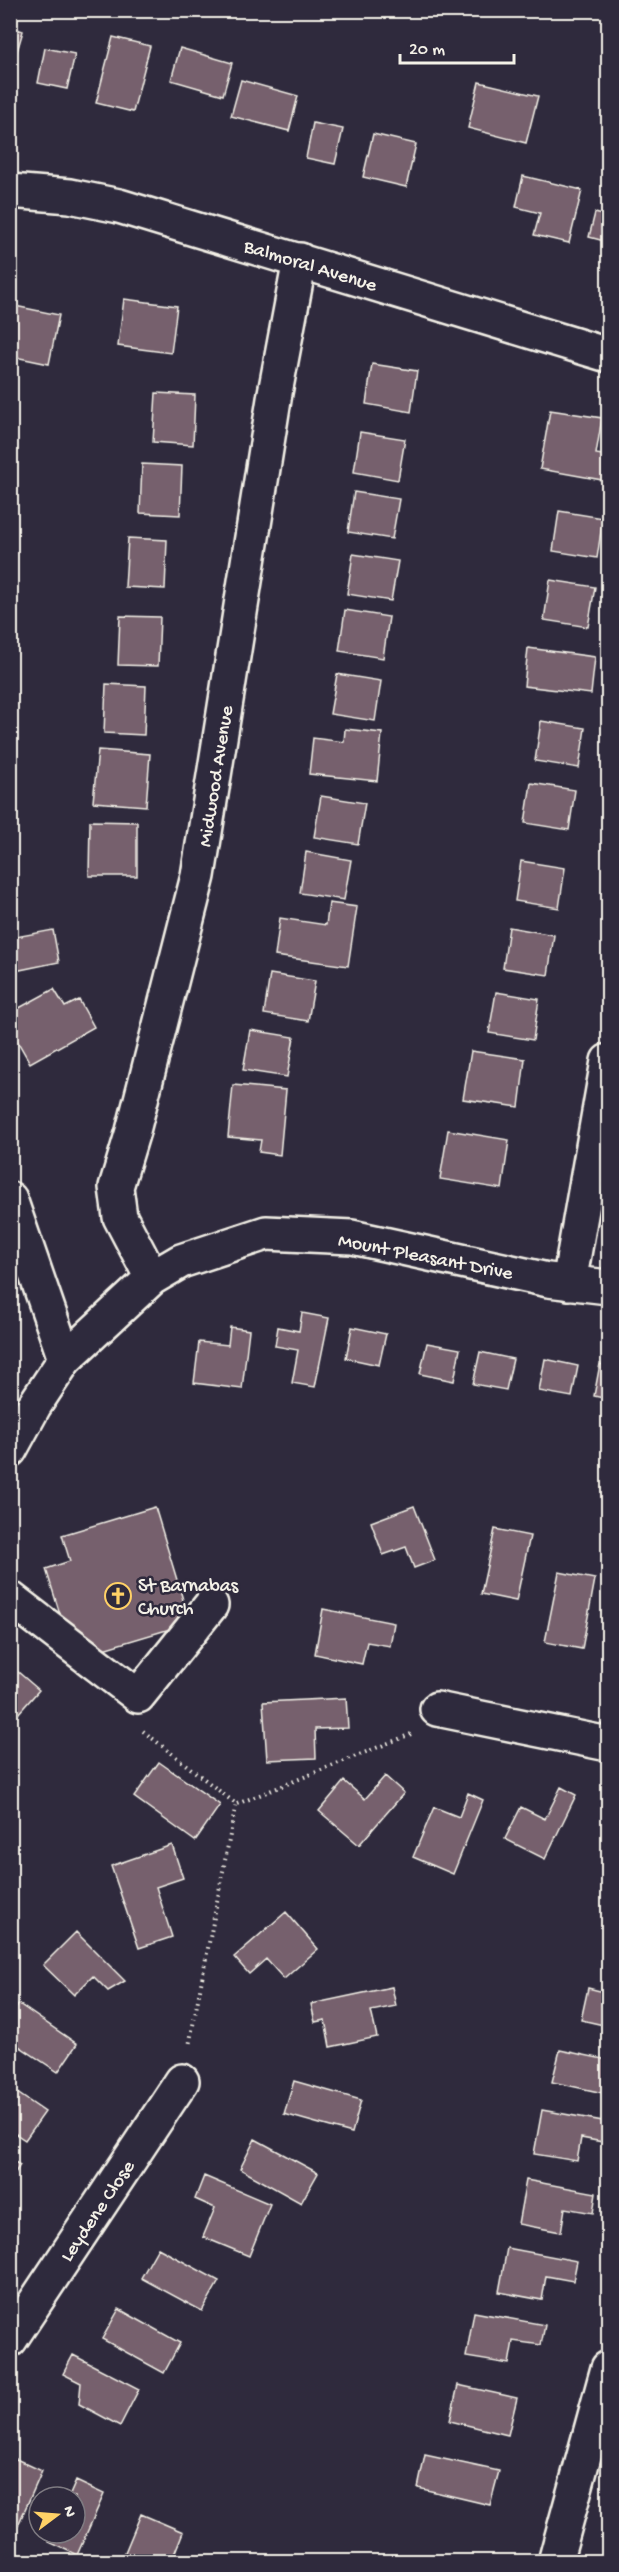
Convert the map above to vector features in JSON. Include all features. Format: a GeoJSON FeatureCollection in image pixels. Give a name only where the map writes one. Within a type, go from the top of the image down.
{"type":"FeatureCollection","features":[{"type":"Feature","properties":{"kind":"street","name":"Balmoral Avenue"},"geometry":{"type":"LineString","coordinates":[[10,192],[70,196],[118,206],[609,355]]}},
{"type":"Feature","properties":{"kind":"street","name":"Midwood Avenue"},"geometry":{"type":"LineString","coordinates":[[152,1278],[120,1217],[116,1187],[133,1131],[198,876],[300,260]]}},
{"type":"Feature","properties":{"kind":"street"},"geometry":{"type":"LineString","coordinates":[[569,1283],[609,1061]]}},
{"type":"Feature","properties":{"kind":"street"},"geometry":{"type":"LineString","coordinates":[[10,1199],[65,1359]]}},
{"type":"Feature","properties":{"kind":"street","name":"Mount Pleasant Drive"},"geometry":{"type":"LineString","coordinates":[[10,1450],[34,1406],[65,1359],[152,1278],[181,1261],[266,1233],[352,1237],[569,1283],[609,1287]]}},
{"type":"Feature","properties":{"kind":"street"},"geometry":{"type":"LineString","coordinates":[[10,1598],[138,1696],[211,1605]]}},
{"type":"Feature","properties":{"kind":"street"},"geometry":{"type":"LineString","coordinates":[[449,1711],[609,1744]]}},
{"type":"Feature","properties":{"kind":"street","name":"Leydene Close"},"geometry":{"type":"LineString","coordinates":[[10,2340],[182,2081]]}},
{"type":"Feature","properties":{"kind":"street"},"geometry":{"type":"LineString","coordinates":[[555,2562],[609,2368]]}},
{"type":"Feature","properties":{"kind":"path"},"geometry":{"type":"LineString","coordinates":[[236,1804],[449,1711]]}},
{"type":"Feature","properties":{"kind":"path"},"geometry":{"type":"LineString","coordinates":[[142,1731],[236,1804]]}},
{"type":"Feature","properties":{"kind":"path"},"geometry":{"type":"LineString","coordinates":[[182,2081],[236,1804]]}},
{"type":"Feature","properties":{"kind":"building"},"geometry":{"type":"Polygon","coordinates":[[[10,27],[23,31],[10,75],[10,27]]]}},
{"type":"Feature","properties":{"kind":"building"},"geometry":{"type":"Polygon","coordinates":[[[113,37],[150,46],[133,112],[96,103],[113,37]]]}},
{"type":"Feature","properties":{"kind":"building"},"geometry":{"type":"Polygon","coordinates":[[[45,48],[75,54],[67,89],[38,83],[45,48]]]}},
{"type":"Feature","properties":{"kind":"building"},"geometry":{"type":"Polygon","coordinates":[[[180,48],[232,63],[223,95],[171,80],[180,48]]]}},
{"type":"Feature","properties":{"kind":"building"},"geometry":{"type":"Polygon","coordinates":[[[241,80],[298,96],[289,131],[231,116],[241,80]]]}},
{"type":"Feature","properties":{"kind":"building"},"geometry":{"type":"Polygon","coordinates":[[[479,82],[538,96],[526,143],[468,128],[479,82]]]}},
{"type":"Feature","properties":{"kind":"building"},"geometry":{"type":"Polygon","coordinates":[[[313,123],[343,129],[335,164],[306,158],[313,123]]]}},
{"type":"Feature","properties":{"kind":"building"},"geometry":{"type":"Polygon","coordinates":[[[373,134],[416,144],[406,187],[363,177],[373,134]]]}},
{"type":"Feature","properties":{"kind":"building"},"geometry":{"type":"Polygon","coordinates":[[[523,176],[582,190],[569,243],[534,235],[540,213],[516,207],[523,176]]]}},
{"type":"Feature","properties":{"kind":"building"},"geometry":{"type":"Polygon","coordinates":[[[608,204],[608,242],[589,237],[595,213],[606,216],[608,204]]]}},
{"type":"Feature","properties":{"kind":"building"},"geometry":{"type":"Polygon","coordinates":[[[124,299],[177,306],[171,353],[118,346],[124,299]]]}},
{"type":"Feature","properties":{"kind":"building"},"geometry":{"type":"Polygon","coordinates":[[[10,305],[59,315],[49,364],[10,356],[10,305]]]}},
{"type":"Feature","properties":{"kind":"building"},"geometry":{"type":"Polygon","coordinates":[[[372,364],[417,371],[411,412],[366,404],[372,364]]]}},
{"type":"Feature","properties":{"kind":"building"},"geometry":{"type":"Polygon","coordinates":[[[156,393],[195,395],[193,445],[153,442],[156,393]]]}},
{"type":"Feature","properties":{"kind":"building"},"geometry":{"type":"Polygon","coordinates":[[[550,410],[602,418],[596,454],[608,456],[608,481],[540,469],[550,410]]]}},
{"type":"Feature","properties":{"kind":"building"},"geometry":{"type":"Polygon","coordinates":[[[360,432],[405,439],[398,480],[354,472],[360,432]]]}},
{"type":"Feature","properties":{"kind":"building"},"geometry":{"type":"Polygon","coordinates":[[[142,464],[182,466],[180,515],[140,513],[142,464]]]}},
{"type":"Feature","properties":{"kind":"building"},"geometry":{"type":"Polygon","coordinates":[[[354,492],[399,499],[392,539],[348,532],[354,492]]]}},
{"type":"Feature","properties":{"kind":"building"},"geometry":{"type":"Polygon","coordinates":[[[559,511],[603,518],[597,558],[553,551],[559,511]]]}},
{"type":"Feature","properties":{"kind":"building"},"geometry":{"type":"Polygon","coordinates":[[[128,538],[167,540],[165,589],[125,587],[128,538]]]}},
{"type":"Feature","properties":{"kind":"building"},"geometry":{"type":"Polygon","coordinates":[[[353,554],[398,561],[391,601],[347,594],[353,554]]]}},
{"type":"Feature","properties":{"kind":"building"},"geometry":{"type":"Polygon","coordinates":[[[550,580],[595,587],[588,627],[544,620],[550,580]]]}},
{"type":"Feature","properties":{"kind":"building"},"geometry":{"type":"Polygon","coordinates":[[[345,610],[389,617],[383,658],[339,651],[345,610]]]}},
{"type":"Feature","properties":{"kind":"building"},"geometry":{"type":"Polygon","coordinates":[[[120,616],[160,617],[158,666],[118,665],[120,616]]]}},
{"type":"Feature","properties":{"kind":"building"},"geometry":{"type":"Polygon","coordinates":[[[528,648],[595,657],[591,694],[524,686],[528,648]]]}},
{"type":"Feature","properties":{"kind":"building"},"geometry":{"type":"Polygon","coordinates":[[[337,674],[381,681],[375,721],[330,714],[337,674]]]}},
{"type":"Feature","properties":{"kind":"building"},"geometry":{"type":"Polygon","coordinates":[[[106,684],[146,686],[144,735],[104,733],[106,684]]]}},
{"type":"Feature","properties":{"kind":"building"},"geometry":{"type":"Polygon","coordinates":[[[541,721],[585,728],[579,768],[535,761],[541,721]]]}},
{"type":"Feature","properties":{"kind":"building"},"geometry":{"type":"Polygon","coordinates":[[[345,729],[382,733],[377,781],[309,774],[313,738],[344,742],[345,729]]]}},
{"type":"Feature","properties":{"kind":"building"},"geometry":{"type":"Polygon","coordinates":[[[98,750],[150,754],[146,806],[93,802],[98,750]]]}},
{"type":"Feature","properties":{"kind":"building"},"geometry":{"type":"Polygon","coordinates":[[[531,783],[575,790],[569,830],[525,823],[531,783]]]}},
{"type":"Feature","properties":{"kind":"building"},"geometry":{"type":"Polygon","coordinates":[[[321,796],[365,803],[358,844],[314,837],[321,796]]]}},
{"type":"Feature","properties":{"kind":"building"},"geometry":{"type":"Polygon","coordinates":[[[90,821],[137,822],[137,876],[89,876],[90,821]]]}},
{"type":"Feature","properties":{"kind":"building"},"geometry":{"type":"Polygon","coordinates":[[[306,852],[351,860],[344,900],[300,893],[306,852]]]}},
{"type":"Feature","properties":{"kind":"building"},"geometry":{"type":"Polygon","coordinates":[[[521,861],[565,868],[559,908],[515,901],[521,861]]]}},
{"type":"Feature","properties":{"kind":"building"},"geometry":{"type":"Polygon","coordinates":[[[329,903],[357,907],[348,966],[275,956],[280,918],[326,925],[329,903]]]}},
{"type":"Feature","properties":{"kind":"building"},"geometry":{"type":"Polygon","coordinates":[[[509,927],[554,935],[548,975],[503,968],[509,927]]]}},
{"type":"Feature","properties":{"kind":"building"},"geometry":{"type":"Polygon","coordinates":[[[53,930],[59,962],[10,972],[10,938],[53,930]]]}},
{"type":"Feature","properties":{"kind":"building"},"geometry":{"type":"Polygon","coordinates":[[[270,974],[315,981],[308,1021],[264,1014],[270,974]]]}},
{"type":"Feature","properties":{"kind":"building"},"geometry":{"type":"Polygon","coordinates":[[[54,989],[65,1007],[79,1000],[94,1027],[30,1063],[10,1028],[10,1013],[54,989]]]}},
{"type":"Feature","properties":{"kind":"building"},"geometry":{"type":"Polygon","coordinates":[[[496,992],[539,999],[533,1040],[489,1033],[496,992]]]}},
{"type":"Feature","properties":{"kind":"building"},"geometry":{"type":"Polygon","coordinates":[[[250,1030],[294,1037],[287,1077],[243,1070],[250,1030]]]}},
{"type":"Feature","properties":{"kind":"building"},"geometry":{"type":"Polygon","coordinates":[[[471,1051],[525,1059],[519,1107],[463,1099],[471,1051]]]}},
{"type":"Feature","properties":{"kind":"building"},"geometry":{"type":"Polygon","coordinates":[[[233,1085],[286,1090],[280,1155],[259,1152],[261,1140],[228,1137],[233,1085]]]}},
{"type":"Feature","properties":{"kind":"building"},"geometry":{"type":"Polygon","coordinates":[[[448,1130],[509,1140],[502,1189],[440,1179],[448,1130]]]}},
{"type":"Feature","properties":{"kind":"building"},"geometry":{"type":"Polygon","coordinates":[[[302,1313],[329,1318],[315,1387],[292,1383],[298,1350],[275,1346],[278,1327],[299,1331],[302,1313]]]}},
{"type":"Feature","properties":{"kind":"building"},"geometry":{"type":"Polygon","coordinates":[[[230,1327],[249,1330],[242,1389],[194,1383],[199,1342],[228,1345],[230,1327]]]}},
{"type":"Feature","properties":{"kind":"building"},"geometry":{"type":"Polygon","coordinates":[[[352,1327],[386,1334],[379,1365],[346,1358],[352,1327]]]}},
{"type":"Feature","properties":{"kind":"building"},"geometry":{"type":"Polygon","coordinates":[[[427,1343],[460,1349],[454,1381],[420,1374],[427,1343]]]}},
{"type":"Feature","properties":{"kind":"building"},"geometry":{"type":"Polygon","coordinates":[[[480,1352],[513,1359],[506,1390],[473,1384],[480,1352]]]}},
{"type":"Feature","properties":{"kind":"building"},"geometry":{"type":"Polygon","coordinates":[[[545,1359],[578,1366],[572,1397],[539,1391],[545,1359]]]}},
{"type":"Feature","properties":{"kind":"building"},"geometry":{"type":"Polygon","coordinates":[[[600,1364],[608,1366],[608,1399],[594,1396],[600,1364]]]}},
{"type":"Feature","properties":{"kind":"building"},"geometry":{"type":"Polygon","coordinates":[[[414,1506],[435,1560],[414,1568],[406,1547],[383,1555],[371,1522],[414,1506]]]}},
{"type":"Feature","properties":{"kind":"building","name":"St Barnabas Church"},"geometry":{"type":"Polygon","coordinates":[[[155,1507],[190,1623],[90,1653],[68,1640],[46,1569],[70,1561],[62,1535],[155,1507]]]}},
{"type":"Feature","properties":{"kind":"building"},"geometry":{"type":"Polygon","coordinates":[[[495,1529],[530,1536],[516,1601],[481,1594],[495,1529]]]}},
{"type":"Feature","properties":{"kind":"building"},"geometry":{"type":"Polygon","coordinates":[[[559,1572],[595,1579],[582,1649],[545,1642],[559,1572]]]}},
{"type":"Feature","properties":{"kind":"building"},"geometry":{"type":"Polygon","coordinates":[[[323,1609],[394,1623],[390,1646],[367,1642],[362,1664],[315,1654],[323,1609]]]}},
{"type":"Feature","properties":{"kind":"building"},"geometry":{"type":"Polygon","coordinates":[[[608,1628],[608,1656],[602,1654],[608,1628]]]}},
{"type":"Feature","properties":{"kind":"building"},"geometry":{"type":"Polygon","coordinates":[[[10,1665],[39,1690],[10,1723],[10,1665]]]}},
{"type":"Feature","properties":{"kind":"building"},"geometry":{"type":"Polygon","coordinates":[[[346,1698],[348,1728],[315,1729],[316,1758],[267,1760],[263,1702],[346,1698]]]}},
{"type":"Feature","properties":{"kind":"building"},"geometry":{"type":"Polygon","coordinates":[[[159,1762],[220,1805],[195,1841],[134,1797],[159,1762]]]}},
{"type":"Feature","properties":{"kind":"building"},"geometry":{"type":"Polygon","coordinates":[[[385,1776],[404,1793],[359,1845],[319,1811],[344,1781],[365,1799],[385,1776]]]}},
{"type":"Feature","properties":{"kind":"building"},"geometry":{"type":"Polygon","coordinates":[[[561,1787],[576,1795],[545,1859],[505,1839],[521,1807],[545,1819],[561,1787]]]}},
{"type":"Feature","properties":{"kind":"building"},"geometry":{"type":"Polygon","coordinates":[[[468,1793],[483,1800],[453,1874],[413,1857],[434,1807],[459,1817],[468,1793]]]}},
{"type":"Feature","properties":{"kind":"building"},"geometry":{"type":"Polygon","coordinates":[[[172,1845],[183,1878],[156,1887],[172,1937],[139,1948],[111,1866],[172,1845]]]}},
{"type":"Feature","properties":{"kind":"building"},"geometry":{"type":"Polygon","coordinates":[[[286,1912],[318,1949],[284,1979],[266,1959],[249,1974],[234,1957],[286,1912]]]}},
{"type":"Feature","properties":{"kind":"building"},"geometry":{"type":"Polygon","coordinates":[[[608,1930],[608,1960],[602,1959],[608,1930]]]}},
{"type":"Feature","properties":{"kind":"building"},"geometry":{"type":"Polygon","coordinates":[[[76,1932],[125,1981],[108,1991],[93,1976],[74,1995],[43,1965],[76,1932]]]}},
{"type":"Feature","properties":{"kind":"building"},"geometry":{"type":"Polygon","coordinates":[[[392,1987],[396,2006],[371,2011],[377,2037],[330,2047],[325,2020],[315,2022],[311,2004],[392,1987]]]}},
{"type":"Feature","properties":{"kind":"building"},"geometry":{"type":"Polygon","coordinates":[[[588,1988],[608,1993],[608,2026],[581,2020],[588,1988]]]}},
{"type":"Feature","properties":{"kind":"building"},"geometry":{"type":"Polygon","coordinates":[[[19,2004],[77,2044],[58,2072],[10,2040],[10,2017],[19,2004]]]}},
{"type":"Feature","properties":{"kind":"building"},"geometry":{"type":"Polygon","coordinates":[[[560,2050],[608,2060],[608,2094],[552,2082],[560,2050]]]}},
{"type":"Feature","properties":{"kind":"building"},"geometry":{"type":"Polygon","coordinates":[[[294,2081],[361,2100],[352,2133],[284,2114],[294,2081]]]}},
{"type":"Feature","properties":{"kind":"building"},"geometry":{"type":"Polygon","coordinates":[[[10,2088],[45,2112],[25,2140],[10,2130],[10,2088]]]}},
{"type":"Feature","properties":{"kind":"building"},"geometry":{"type":"Polygon","coordinates":[[[542,2110],[608,2122],[608,2143],[581,2138],[577,2161],[534,2154],[542,2110]]]}},
{"type":"Feature","properties":{"kind":"building"},"geometry":{"type":"Polygon","coordinates":[[[255,2139],[318,2173],[301,2203],[240,2169],[255,2139]]]}},
{"type":"Feature","properties":{"kind":"building"},"geometry":{"type":"Polygon","coordinates":[[[10,2159],[20,2165],[10,2181],[10,2159]]]}},
{"type":"Feature","properties":{"kind":"building"},"geometry":{"type":"Polygon","coordinates":[[[204,2176],[270,2204],[249,2256],[203,2237],[215,2208],[195,2199],[204,2176]]]}},
{"type":"Feature","properties":{"kind":"building"},"geometry":{"type":"Polygon","coordinates":[[[526,2180],[596,2193],[593,2213],[565,2208],[561,2232],[518,2224],[526,2180]]]}},
{"type":"Feature","properties":{"kind":"building"},"geometry":{"type":"Polygon","coordinates":[[[158,2248],[219,2281],[202,2311],[141,2278],[158,2248]]]}},
{"type":"Feature","properties":{"kind":"building"},"geometry":{"type":"Polygon","coordinates":[[[507,2248],[577,2261],[573,2281],[546,2276],[542,2300],[499,2292],[507,2248]]]}},
{"type":"Feature","properties":{"kind":"building"},"geometry":{"type":"Polygon","coordinates":[[[119,2309],[180,2343],[164,2373],[102,2339],[119,2309]]]}},
{"type":"Feature","properties":{"kind":"building"},"geometry":{"type":"Polygon","coordinates":[[[474,2312],[545,2325],[541,2345],[513,2341],[509,2364],[466,2357],[474,2312]]]}},
{"type":"Feature","properties":{"kind":"building"},"geometry":{"type":"Polygon","coordinates":[[[73,2355],[139,2389],[120,2426],[79,2404],[81,2383],[63,2374],[73,2355]]]}},
{"type":"Feature","properties":{"kind":"building"},"geometry":{"type":"Polygon","coordinates":[[[458,2385],[517,2398],[508,2435],[450,2421],[458,2385]]]}},
{"type":"Feature","properties":{"kind":"building"},"geometry":{"type":"Polygon","coordinates":[[[425,2455],[499,2471],[490,2505],[418,2488],[425,2455]]]}},
{"type":"Feature","properties":{"kind":"building"},"geometry":{"type":"Polygon","coordinates":[[[14,2458],[42,2471],[36,2485],[27,2485],[27,2505],[15,2532],[10,2530],[10,2466],[14,2458]]]}},
{"type":"Feature","properties":{"kind":"building"},"geometry":{"type":"Polygon","coordinates":[[[87,2486],[104,2494],[87,2532],[87,2486]]]}},
{"type":"Feature","properties":{"kind":"building"},"geometry":{"type":"Polygon","coordinates":[[[141,2514],[183,2532],[171,2562],[121,2562],[141,2514]]]}},
{"type":"Feature","properties":{"kind":"building"},"geometry":{"type":"Polygon","coordinates":[[[55,2545],[81,2545],[77,2555],[55,2545]]]}},
{"type":"Feature","properties":{"kind":"place","name":"St Barnabas Church"},"geometry":{"type":"Point","coordinates":[118,1596]}}]}
